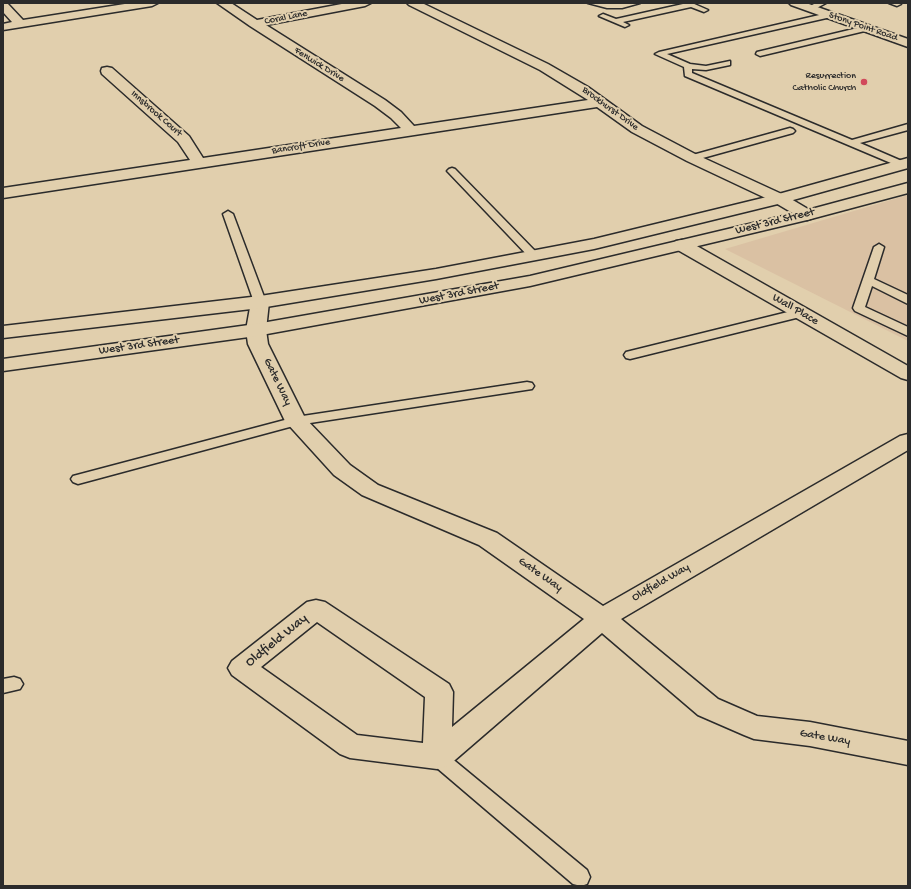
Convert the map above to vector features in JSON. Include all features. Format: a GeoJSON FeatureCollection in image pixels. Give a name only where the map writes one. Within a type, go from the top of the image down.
{"type":"FeatureCollection","features":[{"type":"Feature","properties":{"kind":"street"},"geometry":{"type":"LineString","coordinates":[[3,27],[152,3]]}},
{"type":"Feature","properties":{"kind":"street","name":"Fenwick Drive"},"geometry":{"type":"LineString","coordinates":[[223,3],[380,103],[396,115],[411,131]]}},
{"type":"Feature","properties":{"kind":"street","name":"Coral Lane"},"geometry":{"type":"LineString","coordinates":[[254,24],[365,3]]}},
{"type":"Feature","properties":{"kind":"street","name":"Brockhurst Drive"},"geometry":{"type":"LineString","coordinates":[[413,3],[544,67],[583,90],[637,129],[692,158],[780,199],[807,215]]}},
{"type":"Feature","properties":{"kind":"street","name":"Stony Point Road"},"geometry":{"type":"LineString","coordinates":[[795,3],[908,42]]}},
{"type":"Feature","properties":{"kind":"street"},"geometry":{"type":"LineString","coordinates":[[3,5],[20,24]]}},
{"type":"Feature","properties":{"kind":"street","name":"Innsbrook Court"},"geometry":{"type":"LineString","coordinates":[[107,71],[184,139],[199,163]]}},
{"type":"Feature","properties":{"kind":"street","name":"Bancroft Drive"},"geometry":{"type":"LineString","coordinates":[[3,193],[600,102]]}},
{"type":"Feature","properties":{"kind":"street","name":"West 3rd Street"},"geometry":{"type":"LineString","coordinates":[[3,332],[260,302],[436,274],[609,240],[780,199],[904,164]]}},
{"type":"Feature","properties":{"kind":"street","name":"West 3rd Street"},"geometry":{"type":"LineString","coordinates":[[3,364],[256,330],[523,282],[807,215],[908,188]]}},
{"type":"Feature","properties":{"kind":"street","name":"Wall Place"},"geometry":{"type":"LineString","coordinates":[[682,245],[908,374]]}},
{"type":"Feature","properties":{"kind":"street","name":"Gate Way"},"geometry":{"type":"LineString","coordinates":[[260,302],[256,330],[258,344],[296,421],[342,470],[370,490],[488,539],[602,618],[708,707],[754,727],[810,734],[908,753]]}},
{"type":"Feature","properties":{"kind":"street","name":"Oldfield Way"},"geometry":{"type":"LineString","coordinates":[[436,757],[439,692],[316,609],[242,668],[350,746],[436,757],[602,618],[908,441]]}},
{"type":"Feature","properties":{"kind":"lane"},"geometry":{"type":"LineString","coordinates":[[592,3],[608,6],[636,3]]}},
{"type":"Feature","properties":{"kind":"lane"},"geometry":{"type":"LineString","coordinates":[[810,8],[822,3]]}},
{"type":"Feature","properties":{"kind":"lane"},"geometry":{"type":"LineString","coordinates":[[616,21],[651,14],[688,4],[704,10]]}},
{"type":"Feature","properties":{"kind":"lane"},"geometry":{"type":"LineString","coordinates":[[628,5],[651,14]]}},
{"type":"Feature","properties":{"kind":"lane"},"geometry":{"type":"LineString","coordinates":[[727,63],[706,68],[688,66],[659,54],[828,15]]}},
{"type":"Feature","properties":{"kind":"lane"},"geometry":{"type":"LineString","coordinates":[[603,16],[627,26]]}},
{"type":"Feature","properties":{"kind":"lane"},"geometry":{"type":"LineString","coordinates":[[760,54],[866,28]]}},
{"type":"Feature","properties":{"kind":"lane"},"geometry":{"type":"LineString","coordinates":[[688,66],[688,74],[904,164]]}},
{"type":"Feature","properties":{"kind":"lane"},"geometry":{"type":"LineString","coordinates":[[852,143],[908,127]]}},
{"type":"Feature","properties":{"kind":"lane"},"geometry":{"type":"LineString","coordinates":[[692,158],[790,131]]}},
{"type":"Feature","properties":{"kind":"lane"},"geometry":{"type":"LineString","coordinates":[[452,171],[533,255]]}},
{"type":"Feature","properties":{"kind":"lane"},"geometry":{"type":"LineString","coordinates":[[228,214],[260,302]]}},
{"type":"Feature","properties":{"kind":"lane"},"geometry":{"type":"LineString","coordinates":[[879,247],[859,308],[908,332]]}},
{"type":"Feature","properties":{"kind":"lane"},"geometry":{"type":"LineString","coordinates":[[868,280],[908,300]]}},
{"type":"Feature","properties":{"kind":"lane"},"geometry":{"type":"LineString","coordinates":[[630,355],[800,313]]}},
{"type":"Feature","properties":{"kind":"lane"},"geometry":{"type":"LineString","coordinates":[[78,479],[296,421],[526,386]]}},
{"type":"Feature","properties":{"kind":"lane"},"geometry":{"type":"LineString","coordinates":[[436,757],[580,877]]}},
{"type":"Feature","properties":{"kind":"shaded area"},"geometry":{"type":"Polygon","coordinates":[[[908,195],[908,341],[725,249],[908,195]]]}},
{"type":"Feature","properties":{"kind":"place","name":"Resurrection Catholic Church"},"geometry":{"type":"Point","coordinates":[864,82]}}]}
